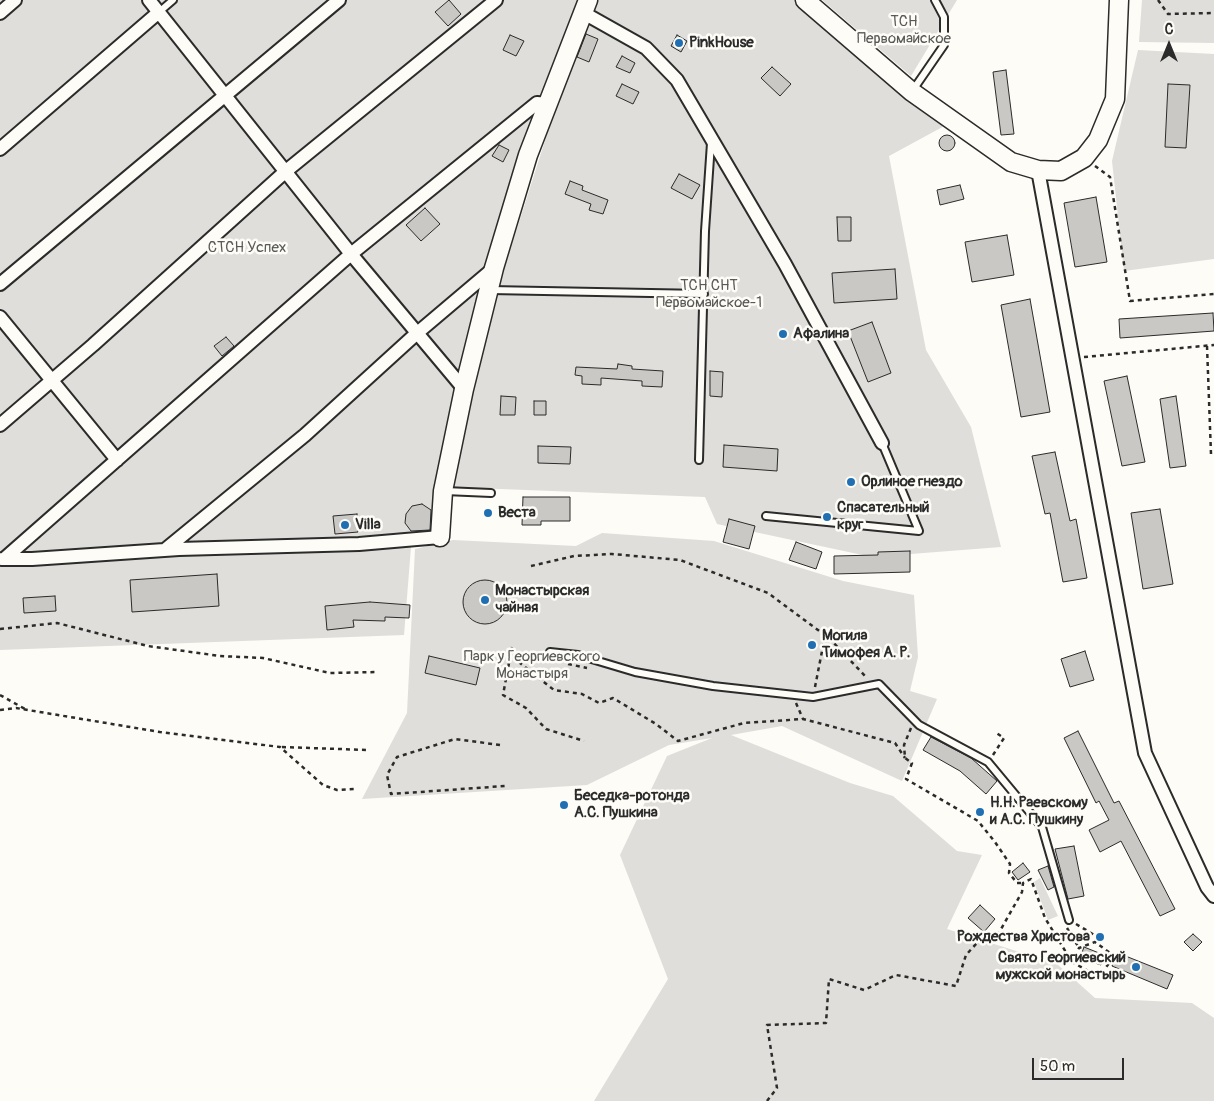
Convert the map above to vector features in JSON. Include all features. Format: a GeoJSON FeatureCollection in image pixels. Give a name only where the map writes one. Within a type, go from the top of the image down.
{"type":"FeatureCollection","features":[{"type":"Feature","properties":{"kind":"main road"},"geometry":{"type":"LineString","coordinates":[[805,0],[912,92],[1011,162],[1038,170],[1061,171],[1084,158],[1098,140],[1115,100],[1119,0]]}},
{"type":"Feature","properties":{"kind":"main road"},"geometry":{"type":"LineString","coordinates":[[440,537],[444,491],[464,389],[494,268],[528,155],[585,6]]}},
{"type":"Feature","properties":{"kind":"street"},"geometry":{"type":"LineString","coordinates":[[0,12],[15,0]]}},
{"type":"Feature","properties":{"kind":"street"},"geometry":{"type":"LineString","coordinates":[[148,0],[226,95],[351,254],[416,334],[464,389]]}},
{"type":"Feature","properties":{"kind":"street"},"geometry":{"type":"LineString","coordinates":[[0,284],[339,0]]}},
{"type":"Feature","properties":{"kind":"street"},"geometry":{"type":"LineString","coordinates":[[0,425],[286,171],[496,0]]}},
{"type":"Feature","properties":{"kind":"street"},"geometry":{"type":"LineString","coordinates":[[585,6],[646,48],[677,80],[785,264],[882,443]]}},
{"type":"Feature","properties":{"kind":"street"},"geometry":{"type":"LineString","coordinates":[[0,149],[158,12]]}},
{"type":"Feature","properties":{"kind":"street"},"geometry":{"type":"LineString","coordinates":[[2,559],[351,254],[537,103],[548,104]]}},
{"type":"Feature","properties":{"kind":"street"},"geometry":{"type":"LineString","coordinates":[[1038,170],[1144,753],[1207,887],[1214,896]]}},
{"type":"Feature","properties":{"kind":"street"},"geometry":{"type":"LineString","coordinates":[[166,550],[305,436],[416,334],[494,268]]}},
{"type":"Feature","properties":{"kind":"street"},"geometry":{"type":"LineString","coordinates":[[0,317],[117,460]]}},
{"type":"Feature","properties":{"kind":"street"},"geometry":{"type":"LineString","coordinates":[[2,559],[32,559],[166,550],[359,544],[440,537]]}},
{"type":"Feature","properties":{"kind":"lane"},"geometry":{"type":"LineString","coordinates":[[158,12],[173,0]]}},
{"type":"Feature","properties":{"kind":"lane"},"geometry":{"type":"LineString","coordinates":[[912,92],[944,45],[944,17],[936,0]]}},
{"type":"Feature","properties":{"kind":"lane"},"geometry":{"type":"LineString","coordinates":[[699,460],[705,231],[712,137]]}},
{"type":"Feature","properties":{"kind":"lane"},"geometry":{"type":"LineString","coordinates":[[488,290],[704,294]]}},
{"type":"Feature","properties":{"kind":"lane"},"geometry":{"type":"LineString","coordinates":[[766,516],[919,531],[882,443]]}},
{"type":"Feature","properties":{"kind":"lane"},"geometry":{"type":"LineString","coordinates":[[444,491],[492,493]]}},
{"type":"Feature","properties":{"kind":"lane"},"geometry":{"type":"LineString","coordinates":[[550,652],[578,655],[635,672],[713,686],[813,697],[879,684],[914,720],[928,730],[988,762],[1042,827],[1069,920]]}},
{"type":"Feature","properties":{"kind":"path"},"geometry":{"type":"LineString","coordinates":[[1158,0],[1168,14],[1213,14]]}},
{"type":"Feature","properties":{"kind":"path"},"geometry":{"type":"LineString","coordinates":[[1084,158],[1110,178],[1130,301],[1214,294]]}},
{"type":"Feature","properties":{"kind":"path"},"geometry":{"type":"LineString","coordinates":[[1072,358],[1214,345]]}},
{"type":"Feature","properties":{"kind":"path"},"geometry":{"type":"LineString","coordinates":[[1207,346],[1211,454]]}},
{"type":"Feature","properties":{"kind":"path"},"geometry":{"type":"LineString","coordinates":[[531,566],[574,556],[612,554],[680,560],[768,593],[830,639],[875,686]]}},
{"type":"Feature","properties":{"kind":"path"},"geometry":{"type":"LineString","coordinates":[[0,629],[57,622],[148,646],[220,656],[263,658],[330,673],[377,672]]}},
{"type":"Feature","properties":{"kind":"path"},"geometry":{"type":"LineString","coordinates":[[813,697],[824,641],[830,639]]}},
{"type":"Feature","properties":{"kind":"path"},"geometry":{"type":"LineString","coordinates":[[512,647],[503,695],[526,708],[546,729],[584,741]]}},
{"type":"Feature","properties":{"kind":"path"},"geometry":{"type":"LineString","coordinates":[[549,660],[522,654],[520,663],[554,690],[582,694],[599,703],[613,698],[656,724],[678,741],[744,723],[803,719],[895,743],[905,758],[912,764],[906,779],[978,821],[1010,864],[1009,873],[1016,883],[1025,883],[1031,879],[1044,918],[1072,962],[1090,972],[1102,971],[1110,962],[1110,953],[1095,942],[1079,948],[1072,962]]}},
{"type":"Feature","properties":{"kind":"path"},"geometry":{"type":"LineString","coordinates":[[568,664],[596,670]]}},
{"type":"Feature","properties":{"kind":"path"},"geometry":{"type":"LineString","coordinates":[[0,695],[27,710]]}},
{"type":"Feature","properties":{"kind":"path"},"geometry":{"type":"LineString","coordinates":[[795,702],[803,719]]}},
{"type":"Feature","properties":{"kind":"path"},"geometry":{"type":"LineString","coordinates":[[0,710],[16,708],[160,732],[280,747],[367,750]]}},
{"type":"Feature","properties":{"kind":"path"},"geometry":{"type":"LineString","coordinates":[[905,758],[904,745],[914,720]]}},
{"type":"Feature","properties":{"kind":"path"},"geometry":{"type":"LineString","coordinates":[[988,762],[1004,738],[995,732]]}},
{"type":"Feature","properties":{"kind":"path"},"geometry":{"type":"LineString","coordinates":[[500,745],[455,739],[397,757],[387,775],[391,794],[505,786]]}},
{"type":"Feature","properties":{"kind":"path"},"geometry":{"type":"LineString","coordinates":[[280,747],[323,785],[337,790],[356,789]]}},
{"type":"Feature","properties":{"kind":"path"},"geometry":{"type":"LineString","coordinates":[[768,1101],[777,1088],[767,1025],[826,1023],[829,979],[864,990],[896,975],[956,986],[966,955],[985,934],[996,938],[1022,892],[1025,883]]}},
{"type":"Feature","properties":{"kind":"path"},"geometry":{"type":"LineString","coordinates":[[1079,948],[1065,925],[1069,920],[1096,936]]}},
{"type":"Feature","properties":{"kind":"green space","name":"СТСН Успех"},"geometry":{"type":"Polygon","coordinates":[[[0,0],[592,0],[506,243],[437,533],[411,547],[404,635],[0,650],[0,0]]]}},
{"type":"Feature","properties":{"kind":"green space","name":"ТСН СНТ Первомайское-1"},"geometry":{"type":"Polygon","coordinates":[[[593,0],[800,0],[948,124],[889,156],[926,350],[971,427],[1001,547],[872,557],[717,524],[705,497],[449,487],[466,389],[584,18],[593,0]]]}},
{"type":"Feature","properties":{"kind":"green space","name":"ТСН Первомайское"},"geometry":{"type":"Polygon","coordinates":[[[822,0],[957,0],[911,76],[822,0]]]}},
{"type":"Feature","properties":{"kind":"green space"},"geometry":{"type":"Polygon","coordinates":[[[1142,0],[1214,0],[1214,43],[1139,42],[1142,0]]]}},
{"type":"Feature","properties":{"kind":"green space"},"geometry":{"type":"Polygon","coordinates":[[[1138,50],[1214,54],[1214,259],[1124,271],[1112,161],[1138,50]]]}},
{"type":"Feature","properties":{"kind":"green space","name":"Парк у Георгиевского Монастыря"},"geometry":{"type":"Polygon","coordinates":[[[602,533],[714,541],[843,581],[914,595],[918,657],[910,691],[937,699],[902,781],[782,726],[731,735],[850,783],[893,796],[957,851],[982,855],[947,929],[1057,964],[1095,998],[1192,1003],[1214,1018],[1214,1101],[594,1101],[668,979],[620,855],[667,756],[712,738],[669,745],[587,785],[362,799],[407,713],[415,549],[453,540],[576,546],[602,533]]]}},
{"type":"Feature","properties":{"kind":"green space"},"geometry":{"type":"Polygon","coordinates":[[[1040,878],[1058,916],[1048,920],[1034,882],[1040,878]]]}},
{"type":"Feature","properties":{"kind":"building"},"geometry":{"type":"Polygon","coordinates":[[[449,0],[461,14],[448,26],[435,12],[449,0]]]}},
{"type":"Feature","properties":{"kind":"building"},"geometry":{"type":"Polygon","coordinates":[[[586,34],[598,39],[589,62],[577,57],[586,34]]]}},
{"type":"Feature","properties":{"kind":"building"},"geometry":{"type":"Polygon","coordinates":[[[510,35],[524,41],[516,56],[503,50],[510,35]]]}},
{"type":"Feature","properties":{"kind":"building"},"geometry":{"type":"Polygon","coordinates":[[[677,35],[687,41],[681,52],[671,46],[677,35]]]}},
{"type":"Feature","properties":{"kind":"building"},"geometry":{"type":"Polygon","coordinates":[[[622,56],[635,63],[630,73],[616,67],[622,56]]]}},
{"type":"Feature","properties":{"kind":"building"},"geometry":{"type":"Polygon","coordinates":[[[772,67],[791,84],[780,96],[761,78],[772,67]]]}},
{"type":"Feature","properties":{"kind":"building"},"geometry":{"type":"Polygon","coordinates":[[[1006,70],[1014,134],[1001,135],[993,72],[1006,70]]]}},
{"type":"Feature","properties":{"kind":"building"},"geometry":{"type":"Polygon","coordinates":[[[622,84],[639,92],[633,104],[616,96],[622,84]]]}},
{"type":"Feature","properties":{"kind":"building"},"geometry":{"type":"Polygon","coordinates":[[[1168,84],[1190,85],[1186,148],[1165,147],[1168,84]]]}},
{"type":"Feature","properties":{"kind":"building"},"geometry":{"type":"Polygon","coordinates":[[[947,135],[953,137],[955,143],[953,149],[947,151],[941,149],[939,143],[941,137],[947,135]]]}},
{"type":"Feature","properties":{"kind":"building"},"geometry":{"type":"Polygon","coordinates":[[[499,145],[509,150],[503,162],[492,156],[499,145]]]}},
{"type":"Feature","properties":{"kind":"building"},"geometry":{"type":"Polygon","coordinates":[[[679,174],[700,185],[692,199],[671,188],[679,174]]]}},
{"type":"Feature","properties":{"kind":"building"},"geometry":{"type":"Polygon","coordinates":[[[570,181],[583,186],[582,190],[608,200],[603,214],[589,210],[591,204],[565,194],[570,181]]]}},
{"type":"Feature","properties":{"kind":"building"},"geometry":{"type":"Polygon","coordinates":[[[960,185],[964,199],[940,205],[937,190],[960,185]]]}},
{"type":"Feature","properties":{"kind":"building"},"geometry":{"type":"Polygon","coordinates":[[[1096,197],[1107,262],[1075,267],[1064,203],[1096,197]]]}},
{"type":"Feature","properties":{"kind":"building"},"geometry":{"type":"Polygon","coordinates":[[[425,208],[440,224],[421,241],[406,225],[425,208]]]}},
{"type":"Feature","properties":{"kind":"building"},"geometry":{"type":"Polygon","coordinates":[[[837,217],[851,217],[851,241],[838,241],[837,217]]]}},
{"type":"Feature","properties":{"kind":"building"},"geometry":{"type":"Polygon","coordinates":[[[1007,235],[1014,275],[972,282],[965,242],[1007,235]]]}},
{"type":"Feature","properties":{"kind":"building"},"geometry":{"type":"Polygon","coordinates":[[[895,269],[897,299],[834,303],[832,273],[895,269]]]}},
{"type":"Feature","properties":{"kind":"building"},"geometry":{"type":"Polygon","coordinates":[[[1030,299],[1050,412],[1021,417],[1001,305],[1030,299]]]}},
{"type":"Feature","properties":{"kind":"building"},"geometry":{"type":"Polygon","coordinates":[[[1213,313],[1214,331],[1120,338],[1119,319],[1213,313]]]}},
{"type":"Feature","properties":{"kind":"building"},"geometry":{"type":"Polygon","coordinates":[[[872,322],[891,373],[868,382],[848,331],[872,322]]]}},
{"type":"Feature","properties":{"kind":"building"},"geometry":{"type":"Polygon","coordinates":[[[226,337],[234,346],[222,356],[214,346],[226,337]]]}},
{"type":"Feature","properties":{"kind":"building"},"geometry":{"type":"Polygon","coordinates":[[[618,364],[632,366],[632,369],[663,371],[662,387],[642,386],[642,381],[601,378],[601,385],[582,384],[582,376],[575,375],[576,367],[617,369],[618,364]]]}},
{"type":"Feature","properties":{"kind":"building"},"geometry":{"type":"Polygon","coordinates":[[[710,371],[723,372],[722,397],[710,396],[710,371]]]}},
{"type":"Feature","properties":{"kind":"building"},"geometry":{"type":"Polygon","coordinates":[[[1127,376],[1145,462],[1122,466],[1104,381],[1127,376]]]}},
{"type":"Feature","properties":{"kind":"building"},"geometry":{"type":"Polygon","coordinates":[[[501,396],[516,397],[515,415],[500,415],[501,396]]]}},
{"type":"Feature","properties":{"kind":"building"},"geometry":{"type":"Polygon","coordinates":[[[1176,396],[1186,466],[1170,468],[1160,399],[1176,396]]]}},
{"type":"Feature","properties":{"kind":"building"},"geometry":{"type":"Polygon","coordinates":[[[534,401],[546,401],[546,415],[534,415],[534,401]]]}},
{"type":"Feature","properties":{"kind":"building"},"geometry":{"type":"Polygon","coordinates":[[[724,445],[778,449],[777,471],[723,467],[724,445]]]}},
{"type":"Feature","properties":{"kind":"building"},"geometry":{"type":"Polygon","coordinates":[[[538,446],[571,447],[570,464],[538,463],[538,446]]]}},
{"type":"Feature","properties":{"kind":"building"},"geometry":{"type":"Polygon","coordinates":[[[1055,452],[1070,521],[1076,519],[1087,578],[1063,582],[1050,513],[1045,514],[1032,456],[1055,452]]]}},
{"type":"Feature","properties":{"kind":"building"},"geometry":{"type":"Polygon","coordinates":[[[523,497],[570,497],[570,521],[541,521],[541,525],[522,525],[523,497]]]}},
{"type":"Feature","properties":{"kind":"building"},"geometry":{"type":"Polygon","coordinates":[[[422,504],[431,510],[430,530],[411,531],[405,523],[406,514],[412,506],[422,504]]]}},
{"type":"Feature","properties":{"kind":"building"},"geometry":{"type":"Polygon","coordinates":[[[1160,509],[1173,584],[1143,589],[1131,513],[1160,509]]]}},
{"type":"Feature","properties":{"kind":"building","name":"Villa"},"geometry":{"type":"Polygon","coordinates":[[[357,514],[358,532],[335,534],[333,516],[357,514]]]}},
{"type":"Feature","properties":{"kind":"building"},"geometry":{"type":"Polygon","coordinates":[[[729,519],[755,526],[749,549],[723,542],[729,519]]]}},
{"type":"Feature","properties":{"kind":"building"},"geometry":{"type":"Polygon","coordinates":[[[796,542],[822,552],[816,569],[789,560],[796,542]]]}},
{"type":"Feature","properties":{"kind":"building"},"geometry":{"type":"Polygon","coordinates":[[[910,551],[910,572],[834,574],[834,556],[878,555],[878,552],[910,551]]]}},
{"type":"Feature","properties":{"kind":"building"},"geometry":{"type":"Polygon","coordinates":[[[217,574],[219,606],[132,612],[130,580],[217,574]]]}},
{"type":"Feature","properties":{"kind":"building","name":"Монастырская чайная"},"geometry":{"type":"Polygon","coordinates":[[[489,580],[501,586],[506,593],[506,611],[501,618],[494,623],[481,624],[473,621],[466,614],[463,598],[466,590],[473,583],[489,580]]]}},
{"type":"Feature","properties":{"kind":"building"},"geometry":{"type":"Polygon","coordinates":[[[55,596],[56,611],[24,613],[23,598],[55,596]]]}},
{"type":"Feature","properties":{"kind":"building"},"geometry":{"type":"Polygon","coordinates":[[[370,602],[410,605],[409,618],[385,617],[385,621],[353,620],[354,627],[327,630],[325,606],[370,602]]]}},
{"type":"Feature","properties":{"kind":"building"},"geometry":{"type":"Polygon","coordinates":[[[1085,651],[1094,680],[1070,687],[1061,659],[1085,651]]]}},
{"type":"Feature","properties":{"kind":"building"},"geometry":{"type":"Polygon","coordinates":[[[429,656],[480,668],[476,685],[425,673],[429,656]]]}},
{"type":"Feature","properties":{"kind":"building"},"geometry":{"type":"Polygon","coordinates":[[[1078,731],[1114,803],[1119,801],[1175,909],[1160,916],[1121,841],[1100,852],[1089,830],[1109,820],[1099,801],[1096,803],[1064,738],[1078,731]]]}},
{"type":"Feature","properties":{"kind":"building"},"geometry":{"type":"Polygon","coordinates":[[[931,737],[971,758],[997,781],[986,794],[960,771],[923,750],[931,737]]]}},
{"type":"Feature","properties":{"kind":"building"},"geometry":{"type":"Polygon","coordinates":[[[1074,846],[1084,896],[1068,899],[1055,849],[1074,846]]]}},
{"type":"Feature","properties":{"kind":"building"},"geometry":{"type":"Polygon","coordinates":[[[1023,863],[1030,872],[1018,880],[1012,872],[1023,863]]]}},
{"type":"Feature","properties":{"kind":"building"},"geometry":{"type":"Polygon","coordinates":[[[1048,866],[1054,887],[1048,890],[1038,870],[1048,866]]]}},
{"type":"Feature","properties":{"kind":"building"},"geometry":{"type":"Polygon","coordinates":[[[980,905],[995,919],[984,932],[968,918],[980,905]]]}},
{"type":"Feature","properties":{"kind":"building"},"geometry":{"type":"Polygon","coordinates":[[[1193,934],[1202,942],[1193,951],[1184,942],[1193,934]]]}},
{"type":"Feature","properties":{"kind":"building"},"geometry":{"type":"Polygon","coordinates":[[[1084,947],[1104,955],[1101,965],[1080,958],[1084,947]]]}},
{"type":"Feature","properties":{"kind":"building"},"geometry":{"type":"Polygon","coordinates":[[[1118,953],[1173,975],[1167,989],[1112,966],[1118,953]]]}},
{"type":"Feature","properties":{"kind":"place","name":"PinkHouse"},"geometry":{"type":"Point","coordinates":[679,43]}},
{"type":"Feature","properties":{"kind":"place","name":"Афалина"},"geometry":{"type":"Point","coordinates":[783,334]}},
{"type":"Feature","properties":{"kind":"place","name":"Орлиное гнездо"},"geometry":{"type":"Point","coordinates":[851,482]}},
{"type":"Feature","properties":{"kind":"place","name":"Веста"},"geometry":{"type":"Point","coordinates":[488,513]}},
{"type":"Feature","properties":{"kind":"place","name":"Спасательный круг"},"geometry":{"type":"Point","coordinates":[827,517]}},
{"type":"Feature","properties":{"kind":"place","name":"Villa"},"geometry":{"type":"Point","coordinates":[345,525]}},
{"type":"Feature","properties":{"kind":"place","name":"Монастырская чайная"},"geometry":{"type":"Point","coordinates":[485,600]}},
{"type":"Feature","properties":{"kind":"place","name":"Могила Тимофея А. Р."},"geometry":{"type":"Point","coordinates":[812,645]}},
{"type":"Feature","properties":{"kind":"place","name":"Беседка-ротонда А.С. Пушкина"},"geometry":{"type":"Point","coordinates":[564,805]}},
{"type":"Feature","properties":{"kind":"place","name":"Н.Н. Раевскому и А.С. Пушкину"},"geometry":{"type":"Point","coordinates":[980,812]}},
{"type":"Feature","properties":{"kind":"place","name":"Рождества Христова"},"geometry":{"type":"Point","coordinates":[1100,937]}},
{"type":"Feature","properties":{"kind":"place","name":"Свято Георгиевский мужской монастырь"},"geometry":{"type":"Point","coordinates":[1136,967]}}]}
